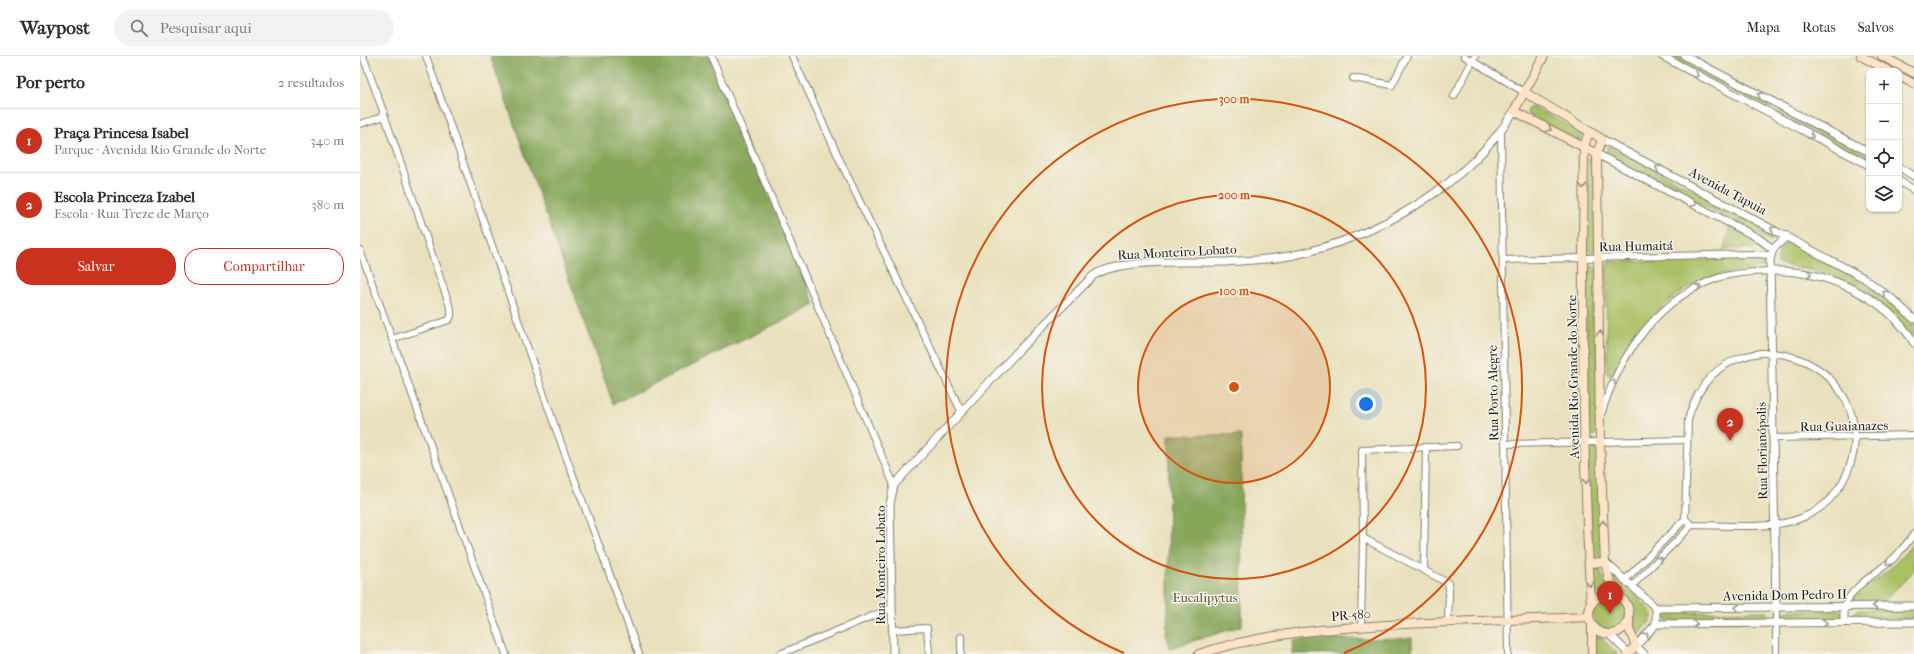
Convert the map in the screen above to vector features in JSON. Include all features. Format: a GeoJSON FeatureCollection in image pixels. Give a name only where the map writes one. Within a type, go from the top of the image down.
{"type":"FeatureCollection","features":[{"type":"Feature","properties":{"kind":"main road","name":"Rua Monteiro Lobato"},"geometry":{"type":"LineString","coordinates":[[1514,111],[1544,56]]}},
{"type":"Feature","properties":{"kind":"main road"},"geometry":{"type":"LineString","coordinates":[[1861,56],[1883,68]]}},
{"type":"Feature","properties":{"kind":"main road"},"geometry":{"type":"LineString","coordinates":[[1882,56],[1914,73]]}},
{"type":"Feature","properties":{"kind":"main road"},"geometry":{"type":"LineString","coordinates":[[1902,78],[1914,84]]}},
{"type":"Feature","properties":{"kind":"main road","name":"Avenida Tapuia"},"geometry":{"type":"LineString","coordinates":[[1524,92],[1602,139]]}},
{"type":"Feature","properties":{"kind":"main road","name":"Avenida Tapuia"},"geometry":{"type":"LineString","coordinates":[[1514,111],[1597,154]]}},
{"type":"Feature","properties":{"kind":"main road","name":"Avenida Rio Grande do Norte"},"geometry":{"type":"LineString","coordinates":[[1589,131],[1584,147],[1582,258],[1585,442],[1591,606]]}},
{"type":"Feature","properties":{"kind":"main road","name":"Avenida Rio Grande do Norte"},"geometry":{"type":"LineString","coordinates":[[1602,139],[1597,154],[1600,442],[1605,562],[1609,579],[1621,598]]}},
{"type":"Feature","properties":{"kind":"main road"},"geometry":{"type":"LineString","coordinates":[[1589,563],[1605,562]]}},
{"type":"Feature","properties":{"kind":"main road"},"geometry":{"type":"LineString","coordinates":[[1592,654],[1592,625],[1589,617],[1591,606],[1599,597],[1604,595],[1616,595],[1621,598],[1627,606],[1629,629],[1636,646],[1628,654]]}},
{"type":"Feature","properties":{"kind":"main road","name":"PR-580"},"geometry":{"type":"LineString","coordinates":[[1199,654],[1257,638],[1291,632],[1448,621],[1589,617]]}},
{"type":"Feature","properties":{"kind":"main road"},"geometry":{"type":"LineString","coordinates":[[1592,625],[1602,633],[1609,634],[1620,631],[1629,617]]}},
{"type":"Feature","properties":{"kind":"street"},"geometry":{"type":"LineString","coordinates":[[363,56],[451,310],[449,320],[392,339]]}},
{"type":"Feature","properties":{"kind":"street"},"geometry":{"type":"LineString","coordinates":[[426,56],[553,421],[639,654]]}},
{"type":"Feature","properties":{"kind":"street"},"geometry":{"type":"LineString","coordinates":[[711,56],[894,485]]}},
{"type":"Feature","properties":{"kind":"street"},"geometry":{"type":"LineString","coordinates":[[792,56],[845,171],[961,411]]}},
{"type":"Feature","properties":{"kind":"street"},"geometry":{"type":"LineString","coordinates":[[1353,78],[1392,85],[1407,56]]}},
{"type":"Feature","properties":{"kind":"street"},"geometry":{"type":"LineString","coordinates":[[1464,56],[1474,59],[1524,92]]}},
{"type":"Feature","properties":{"kind":"street"},"geometry":{"type":"LineString","coordinates":[[1662,56],[1866,164]]}},
{"type":"Feature","properties":{"kind":"street"},"geometry":{"type":"LineString","coordinates":[[1685,56],[1866,150]]}},
{"type":"Feature","properties":{"kind":"street"},"geometry":{"type":"LineString","coordinates":[[1454,96],[1474,59]]}},
{"type":"Feature","properties":{"kind":"street"},"geometry":{"type":"LineString","coordinates":[[1771,115],[1777,105]]}},
{"type":"Feature","properties":{"kind":"street"},"geometry":{"type":"LineString","coordinates":[[360,124],[382,117],[383,111]]}},
{"type":"Feature","properties":{"kind":"street","name":"Rua Monteiro Lobato"},"geometry":{"type":"LineString","coordinates":[[893,654],[890,504],[894,485],[961,411],[1088,281],[1101,270],[1124,265],[1223,262],[1294,256],[1336,243],[1383,224],[1433,194],[1462,172],[1501,132],[1514,111]]}},
{"type":"Feature","properties":{"kind":"street","name":"Rua Porto Alegre"},"geometry":{"type":"LineString","coordinates":[[1501,132],[1508,654]]}},
{"type":"Feature","properties":{"kind":"street","name":"Avenida Tapuia"},"geometry":{"type":"LineString","coordinates":[[1602,139],[1868,280],[1914,319]]}},
{"type":"Feature","properties":{"kind":"street","name":"Avenida Tapuia"},"geometry":{"type":"LineString","coordinates":[[1597,154],[1758,238],[1772,252]]}},
{"type":"Feature","properties":{"kind":"street"},"geometry":{"type":"LineString","coordinates":[[1902,169],[1914,176]]}},
{"type":"Feature","properties":{"kind":"street"},"geometry":{"type":"LineString","coordinates":[[1902,183],[1914,190]]}},
{"type":"Feature","properties":{"kind":"street"},"geometry":{"type":"LineString","coordinates":[[1772,252],[1787,236]]}},
{"type":"Feature","properties":{"kind":"street"},"geometry":{"type":"LineString","coordinates":[[360,250],[506,654]]}},
{"type":"Feature","properties":{"kind":"street","name":"Rua Humaitá"},"geometry":{"type":"LineString","coordinates":[[1503,260],[1754,254],[1772,252]]}},
{"type":"Feature","properties":{"kind":"street","name":"Rua Florianópolis"},"geometry":{"type":"LineString","coordinates":[[1772,252],[1770,271],[1774,438],[1776,654]]}},
{"type":"Feature","properties":{"kind":"street"},"geometry":{"type":"LineString","coordinates":[[1600,418],[1614,381],[1631,349],[1659,314],[1671,303],[1697,287],[1734,274],[1783,271],[1812,275],[1844,285],[1882,308],[1901,327],[1914,343]]}},
{"type":"Feature","properties":{"kind":"street"},"geometry":{"type":"LineString","coordinates":[[1625,580],[1685,519],[1688,420],[1692,405],[1704,384],[1721,368],[1733,360],[1751,355],[1772,353],[1781,354],[1806,362],[1817,367],[1829,377],[1851,412],[1856,438],[1850,465],[1834,497],[1806,516],[1774,525],[1692,525],[1685,519]]}},
{"type":"Feature","properties":{"kind":"street","name":"Rua Guaianazes"},"geometry":{"type":"LineString","coordinates":[[1774,438],[1856,438],[1914,435]]}},
{"type":"Feature","properties":{"kind":"street"},"geometry":{"type":"LineString","coordinates":[[1505,444],[1687,440]]}},
{"type":"Feature","properties":{"kind":"street"},"geometry":{"type":"LineString","coordinates":[[1361,626],[1363,538],[1362,450],[1458,446]]}},
{"type":"Feature","properties":{"kind":"street"},"geometry":{"type":"LineString","coordinates":[[1424,570],[1426,447]]}},
{"type":"Feature","properties":{"kind":"street"},"geometry":{"type":"LineString","coordinates":[[1632,586],[1692,525]]}},
{"type":"Feature","properties":{"kind":"street"},"geometry":{"type":"LineString","coordinates":[[1844,622],[1844,607],[1849,596],[1857,587],[1894,558],[1914,534]]}},
{"type":"Feature","properties":{"kind":"street"},"geometry":{"type":"LineString","coordinates":[[1363,538],[1448,583],[1448,621]]}},
{"type":"Feature","properties":{"kind":"street"},"geometry":{"type":"LineString","coordinates":[[1605,562],[1656,608],[1656,624],[1636,646],[1644,654]]}},
{"type":"Feature","properties":{"kind":"street","name":"Avenida Dom Pedro II"},"geometry":{"type":"LineString","coordinates":[[1656,608],[1914,606]]}},
{"type":"Feature","properties":{"kind":"street"},"geometry":{"type":"LineString","coordinates":[[780,654],[892,608]]}},
{"type":"Feature","properties":{"kind":"street"},"geometry":{"type":"LineString","coordinates":[[1656,624],[1914,622]]}},
{"type":"Feature","properties":{"kind":"street"},"geometry":{"type":"LineString","coordinates":[[892,630],[927,628],[929,654]]}},
{"type":"Feature","properties":{"kind":"street"},"geometry":{"type":"LineString","coordinates":[[1609,634],[1628,654]]}},
{"type":"Feature","properties":{"kind":"street"},"geometry":{"type":"LineString","coordinates":[[961,637],[961,654]]}},
{"type":"Feature","properties":{"kind":"green space"},"geometry":{"type":"Polygon","coordinates":[[[490,56],[710,56],[815,305],[613,404],[490,56]]]}},
{"type":"Feature","properties":{"kind":"green space"},"geometry":{"type":"Polygon","coordinates":[[[1667,56],[1681,56],[1772,103],[1769,110],[1667,56]]]}},
{"type":"Feature","properties":{"kind":"green space"},"geometry":{"type":"Polygon","coordinates":[[[1533,107],[1582,133],[1581,139],[1579,141],[1529,115],[1527,113],[1529,108],[1533,107]]]}},
{"type":"Feature","properties":{"kind":"green space"},"geometry":{"type":"Polygon","coordinates":[[[1781,108],[1866,153],[1866,159],[1778,113],[1781,108]]]}},
{"type":"Feature","properties":{"kind":"green space"},"geometry":{"type":"Polygon","coordinates":[[[1608,146],[1775,232],[1774,238],[1770,241],[1606,154],[1608,146]]]}},
{"type":"Feature","properties":{"kind":"green space"},"geometry":{"type":"Polygon","coordinates":[[[1588,157],[1593,159],[1596,249],[1592,252],[1586,249],[1588,157]]]}},
{"type":"Feature","properties":{"kind":"green space"},"geometry":{"type":"Polygon","coordinates":[[[1730,226],[1766,246],[1766,248],[1724,249],[1730,226]]]}},
{"type":"Feature","properties":{"kind":"green space"},"geometry":{"type":"Polygon","coordinates":[[[1788,242],[1855,278],[1886,299],[1914,325],[1914,337],[1844,282],[1815,271],[1778,264],[1780,252],[1783,246],[1788,242]]]}},
{"type":"Feature","properties":{"kind":"green space"},"geometry":{"type":"Polygon","coordinates":[[[1763,260],[1763,267],[1724,274],[1704,280],[1686,289],[1671,300],[1645,327],[1613,377],[1607,374],[1606,268],[1609,262],[1763,260]]]}},
{"type":"Feature","properties":{"kind":"green space"},"geometry":{"type":"Polygon","coordinates":[[[1591,264],[1596,267],[1597,432],[1595,435],[1590,435],[1588,433],[1586,267],[1591,264]]]}},
{"type":"Feature","properties":{"kind":"green space","name":"Eucalipytus"},"geometry":{"type":"Polygon","coordinates":[[[1169,435],[1241,435],[1242,626],[1170,648],[1166,636],[1168,610],[1169,435]]]}},
{"type":"Feature","properties":{"kind":"green space"},"geometry":{"type":"Polygon","coordinates":[[[1591,448],[1595,448],[1598,452],[1600,555],[1596,559],[1592,558],[1588,451],[1591,448]]]}},
{"type":"Feature","properties":{"kind":"green space"},"geometry":{"type":"Polygon","coordinates":[[[1914,542],[1914,571],[1883,602],[1855,602],[1853,596],[1887,571],[1914,542]]]}},
{"type":"Feature","properties":{"kind":"green space"},"geometry":{"type":"Polygon","coordinates":[[[1593,569],[1600,570],[1610,591],[1599,593],[1593,597],[1593,569]]]}},
{"type":"Feature","properties":{"kind":"green space"},"geometry":{"type":"Polygon","coordinates":[[[1611,570],[1653,613],[1651,620],[1637,637],[1635,637],[1633,606],[1616,584],[1611,570]]]}},
{"type":"Feature","properties":{"kind":"green space"},"geometry":{"type":"Polygon","coordinates":[[[1607,596],[1613,596],[1617,597],[1624,603],[1627,613],[1626,620],[1620,627],[1613,630],[1607,630],[1603,629],[1596,623],[1593,616],[1593,610],[1594,606],[1600,599],[1607,596]]]}},
{"type":"Feature","properties":{"kind":"green space"},"geometry":{"type":"Polygon","coordinates":[[[1914,609],[1914,619],[1855,619],[1853,617],[1857,610],[1914,609]]]}},
{"type":"Feature","properties":{"kind":"green space"},"geometry":{"type":"Polygon","coordinates":[[[1839,610],[1844,613],[1840,620],[1785,620],[1783,618],[1784,612],[1787,611],[1839,610]]]}},
{"type":"Feature","properties":{"kind":"green space"},"geometry":{"type":"Polygon","coordinates":[[[1767,611],[1769,615],[1767,621],[1667,621],[1665,618],[1665,616],[1669,613],[1767,611]]]}},
{"type":"Feature","properties":{"kind":"green space"},"geometry":{"type":"Polygon","coordinates":[[[1594,636],[1600,637],[1618,654],[1594,654],[1594,636]]]}},
{"type":"Feature","properties":{"kind":"green space"},"geometry":{"type":"Polygon","coordinates":[[[1412,638],[1412,654],[1292,654],[1293,640],[1412,638]]]}},
{"type":"Feature","properties":{"kind":"place","name":"Escola Princeza Izabel"},"geometry":{"type":"Point","coordinates":[1730,441]}},
{"type":"Feature","properties":{"kind":"place","name":"Praça Princesa Isabel"},"geometry":{"type":"Point","coordinates":[1610,614]}}]}
